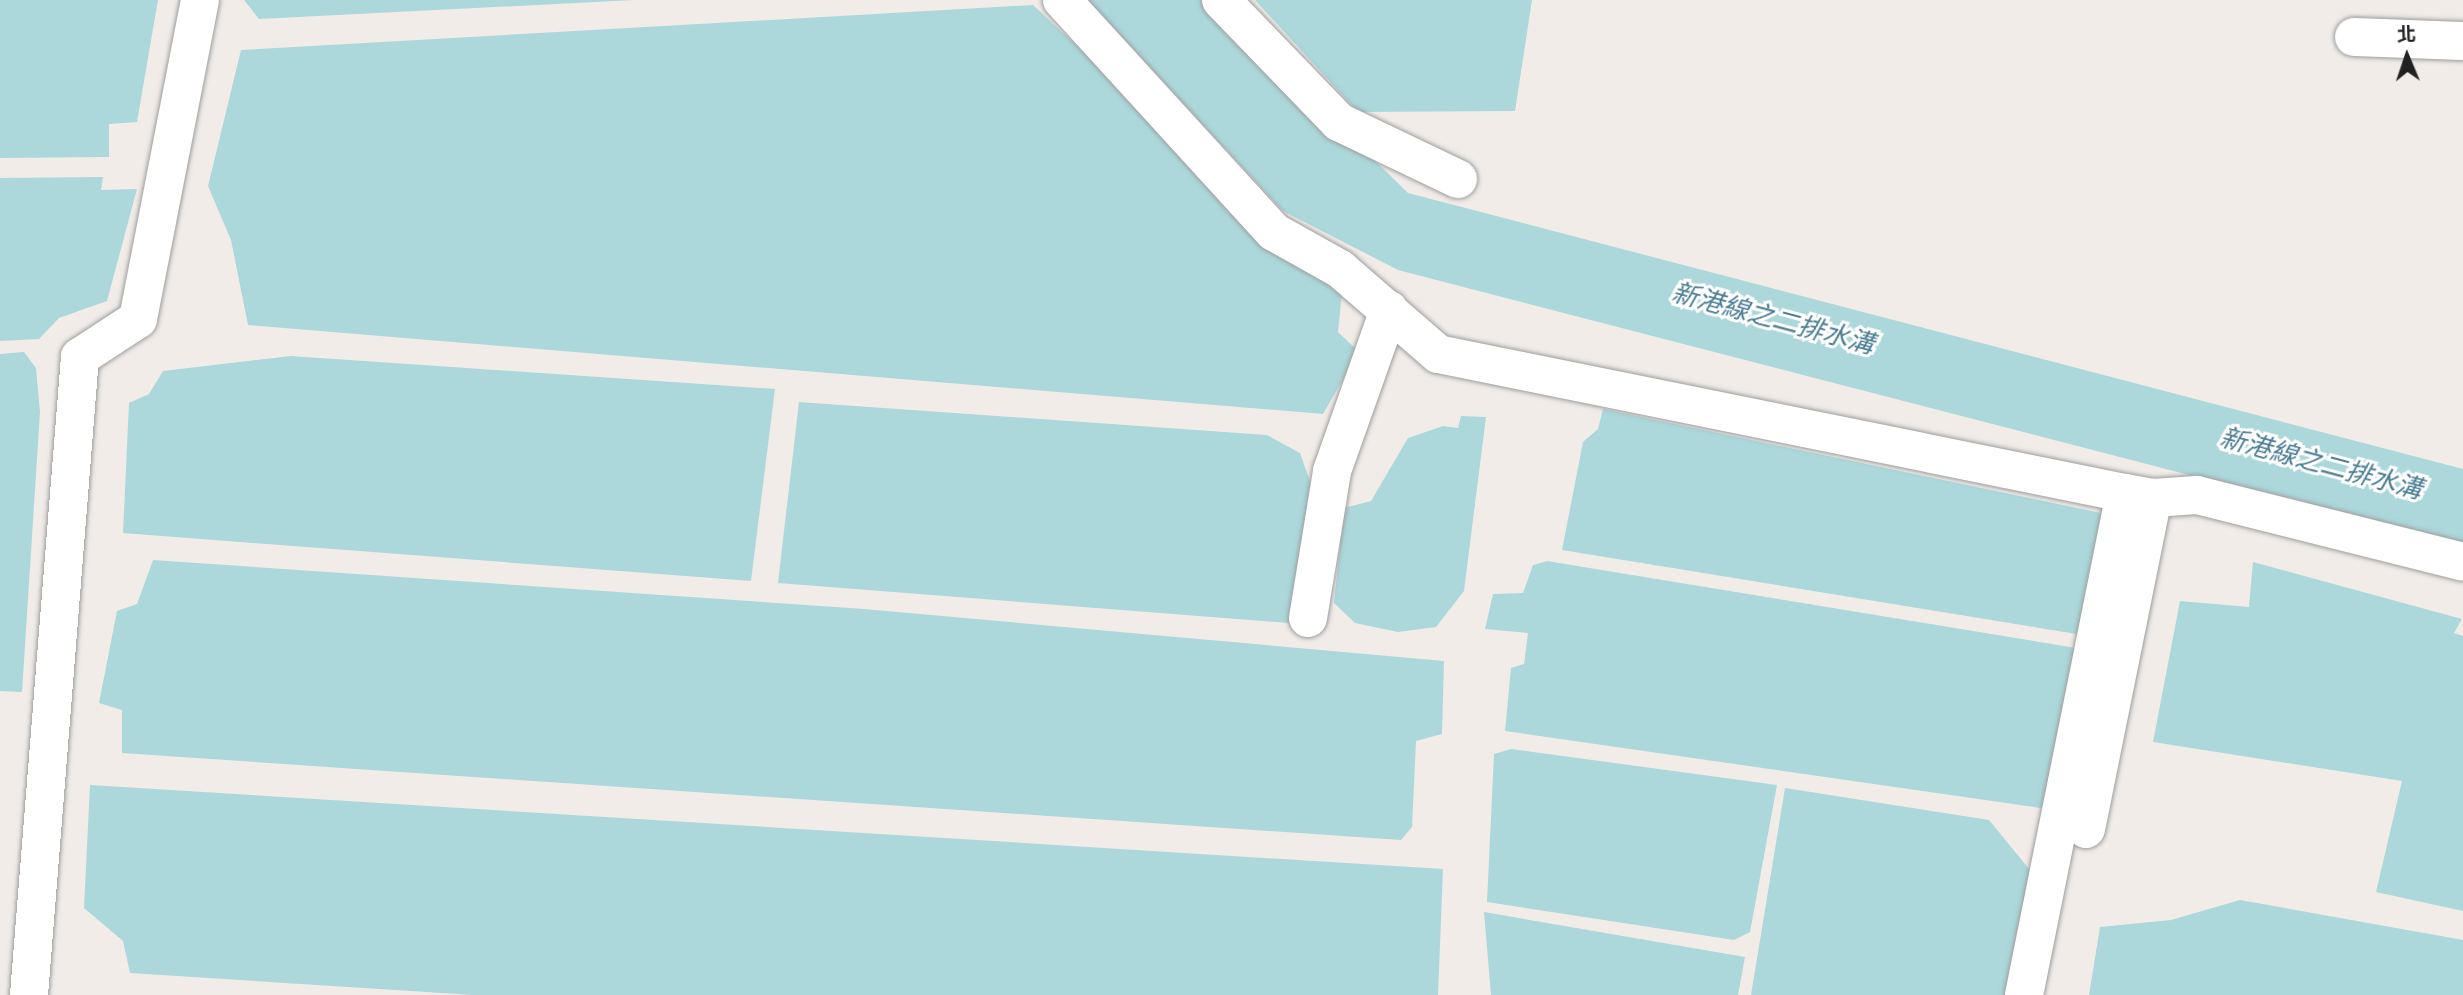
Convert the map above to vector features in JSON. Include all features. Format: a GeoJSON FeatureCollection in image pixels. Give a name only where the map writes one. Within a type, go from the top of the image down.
{"type":"FeatureCollection","features":[{"type":"Feature","properties":{"kind":"lane"},"geometry":{"type":"LineString","coordinates":[[29,995],[80,357],[138,319],[200,0]]}},
{"type":"Feature","properties":{"kind":"lane"},"geometry":{"type":"LineString","coordinates":[[1062,0],[1274,232],[1340,269],[1438,354],[2139,495],[2197,495],[2463,562]]}},
{"type":"Feature","properties":{"kind":"lane"},"geometry":{"type":"LineString","coordinates":[[1221,0],[1339,122],[1458,179]]}},
{"type":"Feature","properties":{"kind":"lane"},"geometry":{"type":"LineString","coordinates":[[2354,37],[2463,41]]}},
{"type":"Feature","properties":{"kind":"lane"},"geometry":{"type":"LineString","coordinates":[[1308,618],[1332,471],[1389,310]]}},
{"type":"Feature","properties":{"kind":"lane"},"geometry":{"type":"LineString","coordinates":[[2086,829],[2139,495]]}},
{"type":"Feature","properties":{"kind":"lane"},"geometry":{"type":"LineString","coordinates":[[2024,995],[2139,495]]}},
{"type":"Feature","properties":{"kind":"water"},"geometry":{"type":"Polygon","coordinates":[[[0,0],[158,0],[137,122],[109,124],[109,157],[0,158],[0,0]]]}},
{"type":"Feature","properties":{"kind":"water"},"geometry":{"type":"Polygon","coordinates":[[[244,0],[634,0],[259,19],[244,0]]]}},
{"type":"Feature","properties":{"kind":"water","name":"新港線之二排水溝"},"geometry":{"type":"Polygon","coordinates":[[[1087,0],[1211,0],[1408,193],[2463,469],[2463,553],[2270,496],[1398,270],[1283,211],[1087,0]]]}},
{"type":"Feature","properties":{"kind":"water"},"geometry":{"type":"Polygon","coordinates":[[[1255,0],[1532,0],[1515,111],[1358,112],[1255,0]]]}},
{"type":"Feature","properties":{"kind":"water"},"geometry":{"type":"Polygon","coordinates":[[[1033,5],[1342,293],[1338,332],[1359,352],[1323,414],[248,325],[231,240],[208,186],[241,50],[1033,5]]]}},
{"type":"Feature","properties":{"kind":"water"},"geometry":{"type":"Polygon","coordinates":[[[103,177],[101,190],[137,189],[107,301],[59,318],[39,339],[0,341],[0,178],[103,177]]]}},
{"type":"Feature","properties":{"kind":"water"},"geometry":{"type":"Polygon","coordinates":[[[24,352],[36,368],[40,412],[22,692],[0,691],[0,354],[24,352]]]}},
{"type":"Feature","properties":{"kind":"water"},"geometry":{"type":"Polygon","coordinates":[[[291,356],[775,389],[751,581],[123,533],[129,403],[149,394],[163,371],[291,356]]]}},
{"type":"Feature","properties":{"kind":"water"},"geometry":{"type":"Polygon","coordinates":[[[799,402],[1267,435],[1300,453],[1315,495],[1310,608],[1289,623],[778,583],[799,402]]]}},
{"type":"Feature","properties":{"kind":"water"},"geometry":{"type":"Polygon","coordinates":[[[1603,409],[2120,517],[2101,638],[1562,550],[1583,442],[1598,429],[1603,409]]]}},
{"type":"Feature","properties":{"kind":"water"},"geometry":{"type":"Polygon","coordinates":[[[1461,416],[1486,417],[1464,591],[1436,627],[1398,632],[1355,623],[1334,603],[1344,508],[1371,501],[1408,438],[1443,426],[1458,428],[1461,416]]]}},
{"type":"Feature","properties":{"kind":"water"},"geometry":{"type":"Polygon","coordinates":[[[153,560],[864,609],[1444,661],[1442,734],[1416,741],[1412,827],[1401,840],[122,753],[122,710],[99,703],[117,611],[137,604],[153,560]]]}},
{"type":"Feature","properties":{"kind":"water"},"geometry":{"type":"Polygon","coordinates":[[[1547,561],[2076,648],[2068,812],[1505,731],[1511,668],[1524,664],[1528,633],[1485,629],[1493,594],[1523,593],[1533,565],[1547,561]]]}},
{"type":"Feature","properties":{"kind":"water"},"geometry":{"type":"Polygon","coordinates":[[[2253,562],[2462,619],[2454,633],[2463,636],[2463,911],[2376,892],[2402,781],[2153,742],[2180,601],[2249,607],[2253,562]]]}},
{"type":"Feature","properties":{"kind":"water"},"geometry":{"type":"Polygon","coordinates":[[[1511,749],[1777,785],[1750,932],[1734,940],[1487,902],[1494,754],[1511,749]]]}},
{"type":"Feature","properties":{"kind":"water"},"geometry":{"type":"Polygon","coordinates":[[[90,785],[1443,869],[1438,995],[473,995],[130,973],[123,941],[84,908],[90,785]]]}},
{"type":"Feature","properties":{"kind":"water"},"geometry":{"type":"Polygon","coordinates":[[[1785,788],[1989,820],[2038,880],[2024,995],[1751,995],[1785,788]]]}},
{"type":"Feature","properties":{"kind":"water"},"geometry":{"type":"Polygon","coordinates":[[[2240,900],[2463,940],[2463,995],[2089,995],[2100,927],[2171,920],[2240,900]]]}},
{"type":"Feature","properties":{"kind":"water"},"geometry":{"type":"Polygon","coordinates":[[[1484,912],[1745,957],[1738,995],[1491,995],[1484,912]]]}}]}
